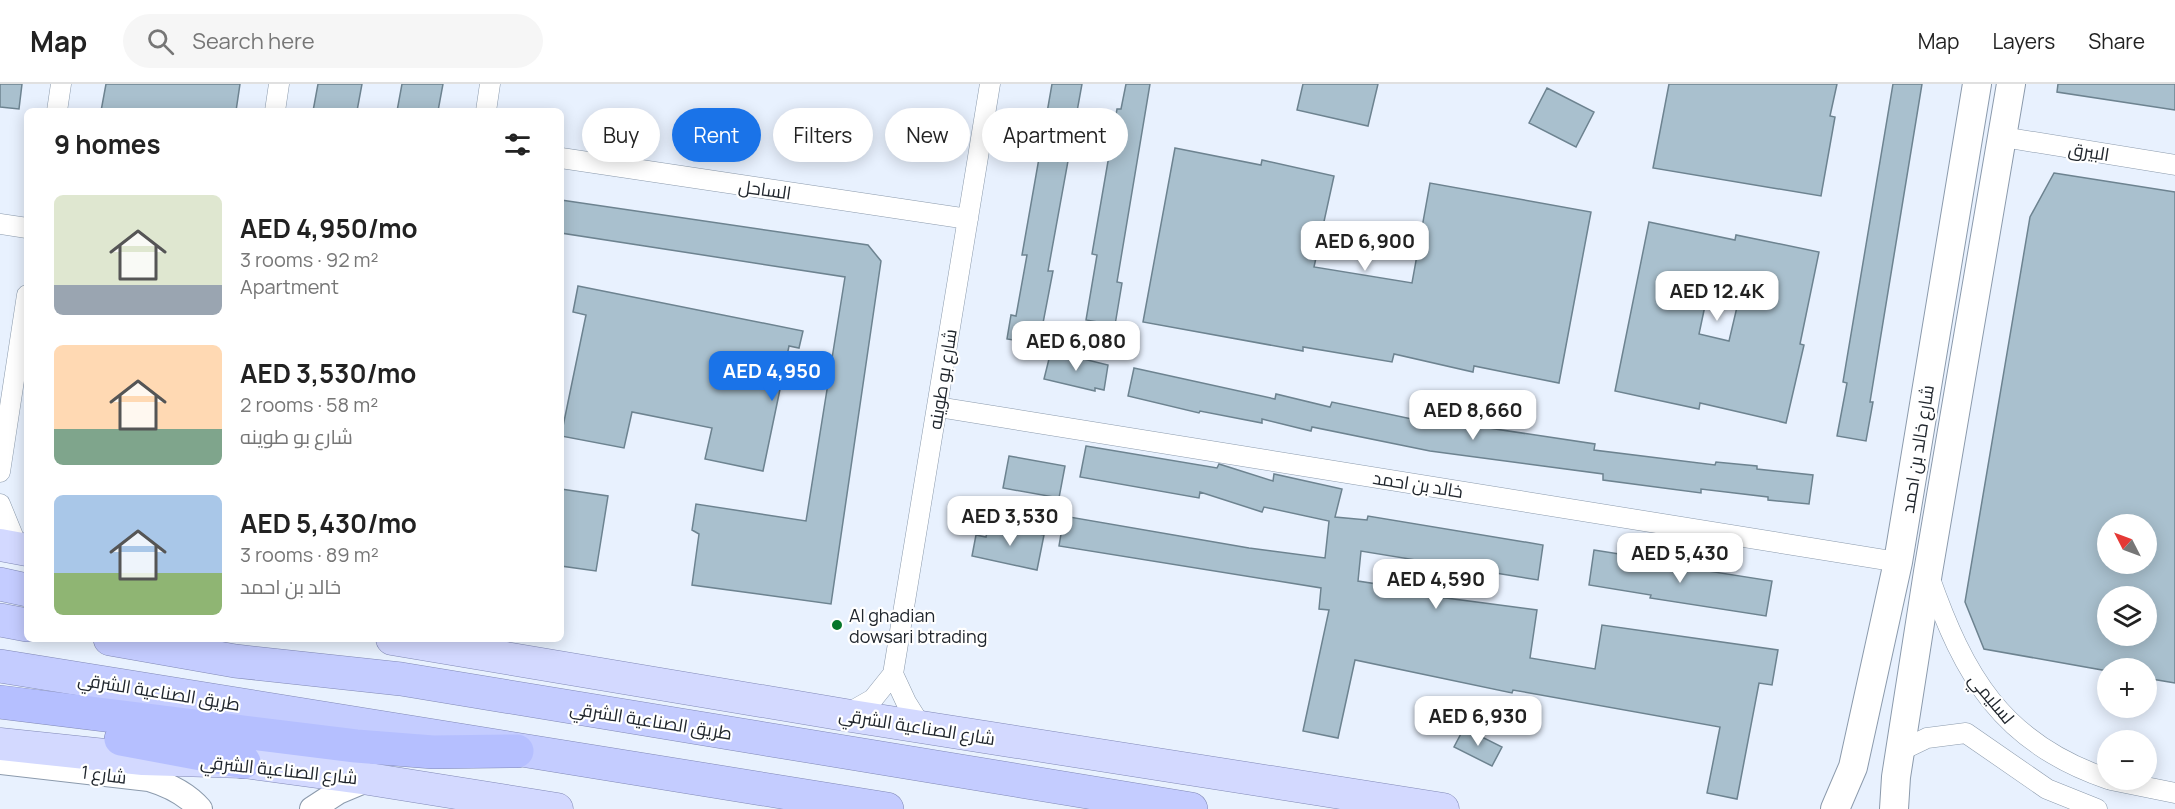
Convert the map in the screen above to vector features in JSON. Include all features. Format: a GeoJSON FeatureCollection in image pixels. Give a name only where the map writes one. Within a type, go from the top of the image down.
{"type":"FeatureCollection","features":[{"type":"Feature","properties":{"kind":"highway"},"geometry":{"type":"LineString","coordinates":[[0,584],[24,589]]}},
{"type":"Feature","properties":{"kind":"highway"},"geometry":{"type":"LineString","coordinates":[[0,620],[24,624]]}},
{"type":"Feature","properties":{"kind":"highway","name":"طريق الصناعية الشرقي"},"geometry":{"type":"LineString","coordinates":[[127,642],[235,661],[401,679],[1191,809]]}},
{"type":"Feature","properties":{"kind":"highway"},"geometry":{"type":"LineString","coordinates":[[253,642],[401,679]]}},
{"type":"Feature","properties":{"kind":"highway","name":"طريق الصناعية الشرقي"},"geometry":{"type":"LineString","coordinates":[[0,666],[434,735],[517,752],[887,809]]}},
{"type":"Feature","properties":{"kind":"highway"},"geometry":{"type":"LineString","coordinates":[[0,702],[357,747],[433,752],[517,752]]}},
{"type":"Feature","properties":{"kind":"highway"},"geometry":{"type":"LineString","coordinates":[[0,721],[147,742],[244,762]]}},
{"type":"Feature","properties":{"kind":"main road","name":"شارع خالد بن احمد"},"geometry":{"type":"LineString","coordinates":[[1837,808],[1853,767],[1898,562],[1977,84]]}},
{"type":"Feature","properties":{"kind":"main road","name":"شارع خالد بن احمد"},"geometry":{"type":"LineString","coordinates":[[1894,809],[1900,751],[1928,572],[2011,84]]}},
{"type":"Feature","properties":{"kind":"main road","name":"شارع الصناعية الشرقي"},"geometry":{"type":"LineString","coordinates":[[410,642],[845,715],[1443,809]]}},
{"type":"Feature","properties":{"kind":"main road","name":"شارع الصناعية الشرقي"},"geometry":{"type":"LineString","coordinates":[[0,744],[143,759],[244,762],[557,809]]}},
{"type":"Feature","properties":{"kind":"street"},"geometry":{"type":"LineString","coordinates":[[57,108],[61,84]]}},
{"type":"Feature","properties":{"kind":"street"},"geometry":{"type":"LineString","coordinates":[[275,108],[279,84]]}},
{"type":"Feature","properties":{"kind":"street"},"geometry":{"type":"LineString","coordinates":[[486,108],[490,84]]}},
{"type":"Feature","properties":{"kind":"street","name":"شارع بو طوينه"},"geometry":{"type":"LineString","coordinates":[[845,715],[873,699],[893,674],[990,84]]}},
{"type":"Feature","properties":{"kind":"street","name":"البيرق"},"geometry":{"type":"LineString","coordinates":[[2003,137],[2175,165]]}},
{"type":"Feature","properties":{"kind":"street","name":"الساحل"},"geometry":{"type":"LineString","coordinates":[[564,158],[968,219]]}},
{"type":"Feature","properties":{"kind":"street"},"geometry":{"type":"LineString","coordinates":[[0,224],[24,228]]}},
{"type":"Feature","properties":{"kind":"street"},"geometry":{"type":"LineString","coordinates":[[0,472],[20,389],[24,335]]}},
{"type":"Feature","properties":{"kind":"street","name":"خالد بن احمد"},"geometry":{"type":"LineString","coordinates":[[938,407],[1898,562]]}},
{"type":"Feature","properties":{"kind":"street"},"geometry":{"type":"LineString","coordinates":[[0,504],[15,548]]}},
{"type":"Feature","properties":{"kind":"street","name":"لسليمي"},"geometry":{"type":"LineString","coordinates":[[1928,572],[1955,646],[1968,670],[1990,700],[2016,727],[2047,751],[2097,774]]}},
{"type":"Feature","properties":{"kind":"street"},"geometry":{"type":"LineString","coordinates":[[893,674],[906,702],[921,726]]}},
{"type":"Feature","properties":{"kind":"street"},"geometry":{"type":"LineString","coordinates":[[1900,751],[1927,738],[1966,733],[2047,789],[2097,809]]}},
{"type":"Feature","properties":{"kind":"street","name":"شارع 1"},"geometry":{"type":"LineString","coordinates":[[0,762],[149,779],[183,794],[200,809]]}},
{"type":"Feature","properties":{"kind":"street"},"geometry":{"type":"LineString","coordinates":[[312,809],[338,792],[369,779]]}},
{"type":"Feature","properties":{"kind":"street","name":"لسليمي"},"geometry":{"type":"LineString","coordinates":[[2157,789],[2175,793]]}},
{"type":"Feature","properties":{"kind":"building"},"geometry":{"type":"Polygon","coordinates":[[[0,84],[22,84],[19,109],[0,107],[0,84]]]}},
{"type":"Feature","properties":{"kind":"building"},"geometry":{"type":"Polygon","coordinates":[[[106,84],[240,84],[236,108],[102,108],[106,84]]]}},
{"type":"Feature","properties":{"kind":"building"},"geometry":{"type":"Polygon","coordinates":[[[318,84],[362,84],[358,108],[314,108],[318,84]]]}},
{"type":"Feature","properties":{"kind":"building"},"geometry":{"type":"Polygon","coordinates":[[[402,84],[443,84],[439,108],[398,108],[402,84]]]}},
{"type":"Feature","properties":{"kind":"building"},"geometry":{"type":"Polygon","coordinates":[[[1052,84],[1082,84],[1078,108],[1048,108],[1052,84]]]}},
{"type":"Feature","properties":{"kind":"building"},"geometry":{"type":"Polygon","coordinates":[[[1126,84],[1150,84],[1117,282],[1122,283],[1115,325],[1086,320],[1097,255],[1092,254],[1108,162],[1128,162],[1128,108],[1121,108],[1126,84]]]}},
{"type":"Feature","properties":{"kind":"building"},"geometry":{"type":"Polygon","coordinates":[[[1303,84],[1378,84],[1368,126],[1297,110],[1303,84]]]}},
{"type":"Feature","properties":{"kind":"building"},"geometry":{"type":"Polygon","coordinates":[[[1669,84],[1837,84],[1830,116],[1835,117],[1821,196],[1653,168],[1669,84]]]}},
{"type":"Feature","properties":{"kind":"building"},"geometry":{"type":"Polygon","coordinates":[[[1893,84],[1922,84],[1870,402],[1873,402],[1866,441],[1837,436],[1847,383],[1843,382],[1893,84]]]}},
{"type":"Feature","properties":{"kind":"building"},"geometry":{"type":"Polygon","coordinates":[[[2058,84],[2175,84],[2175,110],[2057,92],[2058,84]]]}},
{"type":"Feature","properties":{"kind":"building"},"geometry":{"type":"Polygon","coordinates":[[[1547,88],[1594,112],[1576,147],[1529,123],[1547,88]]]}},
{"type":"Feature","properties":{"kind":"building"},"geometry":{"type":"Polygon","coordinates":[[[1175,148],[1261,165],[1262,160],[1334,176],[1314,267],[1412,283],[1430,183],[1591,212],[1559,383],[1474,366],[1473,372],[1394,354],[1392,362],[1303,347],[1303,351],[1143,322],[1175,148]]]}},
{"type":"Feature","properties":{"kind":"building"},"geometry":{"type":"Polygon","coordinates":[[[1038,162],[1068,162],[1048,271],[1053,271],[1039,344],[1007,339],[1011,315],[1016,316],[1027,255],[1022,255],[1038,162]]]}},
{"type":"Feature","properties":{"kind":"building"},"geometry":{"type":"Polygon","coordinates":[[[2054,173],[2175,192],[2175,683],[2157,680],[2157,658],[2097,658],[2097,669],[1984,649],[1965,602],[2030,217],[2054,173]]]}},
{"type":"Feature","properties":{"kind":"building"},"geometry":{"type":"Polygon","coordinates":[[[564,200],[868,245],[881,261],[831,604],[692,585],[699,534],[692,530],[696,504],[806,521],[845,277],[564,233],[564,200]]]}},
{"type":"Feature","properties":{"kind":"building"},"geometry":{"type":"Polygon","coordinates":[[[1649,222],[1735,240],[1736,235],[1819,252],[1800,344],[1804,345],[1786,423],[1700,403],[1699,409],[1615,391],[1649,222]],[[1706,301],[1699,334],[1729,341],[1737,307],[1706,301]]]}},
{"type":"Feature","properties":{"kind":"building"},"geometry":{"type":"Polygon","coordinates":[[[578,286],[803,331],[799,348],[789,346],[763,471],[705,459],[712,428],[632,412],[624,448],[564,437],[564,421],[586,315],[573,312],[578,286]]]}},
{"type":"Feature","properties":{"kind":"building"},"geometry":{"type":"Polygon","coordinates":[[[1051,351],[1108,365],[1104,390],[1095,388],[1095,391],[1044,379],[1051,351]]]}},
{"type":"Feature","properties":{"kind":"building"},"geometry":{"type":"Polygon","coordinates":[[[1134,368],[1275,399],[1276,394],[1330,407],[1332,402],[1440,425],[1482,427],[1595,444],[1594,450],[1715,465],[1716,462],[1757,466],[1757,469],[1813,475],[1809,504],[1701,489],[1701,493],[1603,480],[1603,474],[1430,451],[1312,427],[1311,431],[1262,419],[1262,423],[1200,411],[1199,413],[1128,396],[1134,368]]]}},
{"type":"Feature","properties":{"kind":"building"},"geometry":{"type":"Polygon","coordinates":[[[1086,446],[1217,468],[1219,464],[1273,481],[1274,474],[1342,489],[1335,517],[1367,520],[1368,516],[1543,545],[1538,580],[1361,551],[1358,581],[1416,590],[1416,594],[1537,610],[1530,658],[1595,669],[1602,625],[1778,650],[1772,685],[1759,683],[1737,799],[1707,793],[1720,727],[1513,690],[1512,693],[1355,660],[1338,738],[1303,731],[1329,610],[1319,609],[1321,588],[1059,546],[1064,516],[1249,548],[1325,558],[1329,521],[1264,507],[1262,512],[1200,492],[1199,498],[1080,477],[1086,446]]]}},
{"type":"Feature","properties":{"kind":"building"},"geometry":{"type":"Polygon","coordinates":[[[1009,456],[1065,466],[1059,498],[1003,488],[1009,456]]]}},
{"type":"Feature","properties":{"kind":"building"},"geometry":{"type":"Polygon","coordinates":[[[564,489],[608,496],[596,571],[564,566],[564,489]]]}},
{"type":"Feature","properties":{"kind":"building"},"geometry":{"type":"Polygon","coordinates":[[[989,523],[1044,535],[1037,570],[972,556],[976,535],[986,537],[989,523]]]}},
{"type":"Feature","properties":{"kind":"building"},"geometry":{"type":"Polygon","coordinates":[[[1594,550],[1645,558],[1644,561],[1772,581],[1766,616],[1650,598],[1651,595],[1589,585],[1594,550]]]}},
{"type":"Feature","properties":{"kind":"building"},"geometry":{"type":"Polygon","coordinates":[[[1464,728],[1502,747],[1492,766],[1454,747],[1464,728]]]}},
{"type":"Feature","properties":{"kind":"place","name":"Al ghadian dowsari btrading"},"geometry":{"type":"Point","coordinates":[837,625]}}]}
